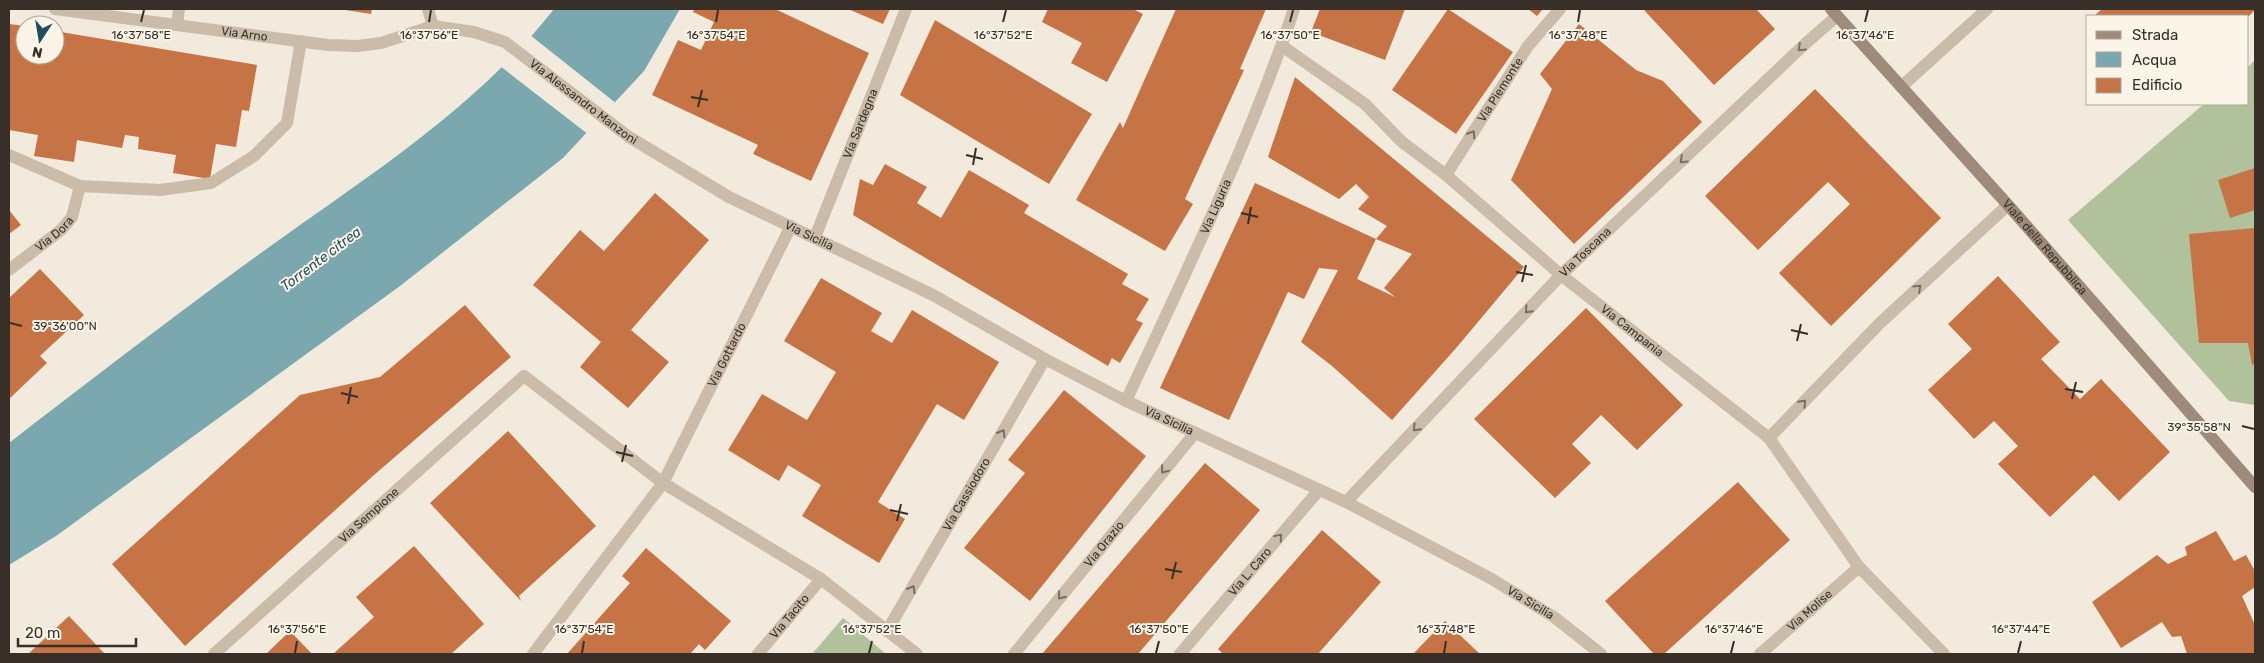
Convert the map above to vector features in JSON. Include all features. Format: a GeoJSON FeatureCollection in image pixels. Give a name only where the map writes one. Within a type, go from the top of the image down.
{"type":"FeatureCollection","features":[{"type":"Feature","properties":{"kind":"main road","name":"Viale della Repubblica"},"geometry":{"type":"LineString","coordinates":[[1834,12],[2008,205],[2255,487]]}},
{"type":"Feature","properties":{"kind":"street","name":"Via Arno"},"geometry":{"type":"LineString","coordinates":[[56,9],[300,41],[357,46],[382,42],[433,26]]}},
{"type":"Feature","properties":{"kind":"street"},"geometry":{"type":"LineString","coordinates":[[177,24],[180,9]]}},
{"type":"Feature","properties":{"kind":"street"},"geometry":{"type":"LineString","coordinates":[[428,9],[433,26]]}},
{"type":"Feature","properties":{"kind":"street","name":"Via Sardegna"},"geometry":{"type":"LineString","coordinates":[[815,237],[906,9]]}},
{"type":"Feature","properties":{"kind":"street","name":"Via Liguria"},"geometry":{"type":"LineString","coordinates":[[1126,401],[1208,224],[1282,46],[1294,9]]}},
{"type":"Feature","properties":{"kind":"street","name":"Via Piemonte"},"geometry":{"type":"LineString","coordinates":[[1446,175],[1528,46],[1560,9]]}},
{"type":"Feature","properties":{"kind":"street"},"geometry":{"type":"LineString","coordinates":[[1901,87],[1987,9]]}},
{"type":"Feature","properties":{"kind":"street","name":"Via Toscana"},"geometry":{"type":"LineString","coordinates":[[1346,502],[1561,275],[1805,44],[1834,12]]}},
{"type":"Feature","properties":{"kind":"street","name":"Via Alessandro Manzoni"},"geometry":{"type":"LineString","coordinates":[[433,26],[474,32],[505,42],[629,137],[729,196]]}},
{"type":"Feature","properties":{"kind":"street"},"geometry":{"type":"LineString","coordinates":[[9,155],[80,186],[160,190],[210,183],[254,156],[287,123],[300,41]]}},
{"type":"Feature","properties":{"kind":"street","name":"Via Campania"},"geometry":{"type":"LineString","coordinates":[[1282,46],[1365,104],[1402,142],[1446,175],[1561,275],[1769,438],[1859,567],[1944,654]]}},
{"type":"Feature","properties":{"kind":"street","name":"Via Dora"},"geometry":{"type":"LineString","coordinates":[[9,270],[61,230],[72,217],[80,186]]}},
{"type":"Feature","properties":{"kind":"street","name":"Via Sicilia"},"geometry":{"type":"LineString","coordinates":[[729,196],[933,295],[1045,359],[1126,401],[1346,502],[1490,578],[1554,616],[1601,654]]}},
{"type":"Feature","properties":{"kind":"street"},"geometry":{"type":"LineString","coordinates":[[1769,438],[1880,323],[2008,205]]}},
{"type":"Feature","properties":{"kind":"street","name":"Via Gottardo"},"geometry":{"type":"LineString","coordinates":[[533,654],[663,483],[791,226]]}},
{"type":"Feature","properties":{"kind":"street","name":"Via Cassiodoro"},"geometry":{"type":"LineString","coordinates":[[887,631],[1045,359]]}},
{"type":"Feature","properties":{"kind":"street","name":"Via Sempione"},"geometry":{"type":"LineString","coordinates":[[218,653],[524,376],[663,483]]}},
{"type":"Feature","properties":{"kind":"street","name":"Via Orazio"},"geometry":{"type":"LineString","coordinates":[[1014,654],[1195,433]]}},
{"type":"Feature","properties":{"kind":"street"},"geometry":{"type":"LineString","coordinates":[[663,483],[821,578],[917,654]]}},
{"type":"Feature","properties":{"kind":"street","name":"Via L. Caro"},"geometry":{"type":"LineString","coordinates":[[1180,654],[1319,490]]}},
{"type":"Feature","properties":{"kind":"street","name":"Via Molise"},"geometry":{"type":"LineString","coordinates":[[1760,654],[1859,567]]}},
{"type":"Feature","properties":{"kind":"street","name":"Via Tacito"},"geometry":{"type":"LineString","coordinates":[[758,654],[821,578]]}},
{"type":"Feature","properties":{"kind":"green space"},"geometry":{"type":"Polygon","coordinates":[[[2255,60],[2255,405],[2229,401],[2068,220],[2203,105],[2249,105],[2249,66],[2255,60]]]}},
{"type":"Feature","properties":{"kind":"green space"},"geometry":{"type":"Polygon","coordinates":[[[843,618],[886,654],[812,654],[843,618]]]}},
{"type":"Feature","properties":{"kind":"water","name":"Torrente citrea"},"geometry":{"type":"Polygon","coordinates":[[[554,9],[680,9],[644,71],[563,158],[400,286],[56,536],[9,565],[9,443],[272,245],[422,137],[492,77],[554,9]]]}},
{"type":"Feature","properties":{"kind":"pier"},"geometry":{"type":"Polygon","coordinates":[[[530,35],[617,104],[589,135],[500,66],[530,35]]]}},
{"type":"Feature","properties":{"kind":"building"},"geometry":{"type":"Polygon","coordinates":[[[339,9],[372,9],[371,14],[339,9]]]}},
{"type":"Feature","properties":{"kind":"building"},"geometry":{"type":"Polygon","coordinates":[[[694,9],[775,9],[869,53],[811,181],[753,154],[758,145],[652,95],[678,40],[701,50],[714,22],[693,12],[694,9]]]}},
{"type":"Feature","properties":{"kind":"building"},"geometry":{"type":"Polygon","coordinates":[[[848,9],[890,9],[883,24],[848,9]]]}},
{"type":"Feature","properties":{"kind":"building"},"geometry":{"type":"Polygon","coordinates":[[[1048,9],[1133,9],[1143,14],[1107,82],[1071,63],[1082,43],[1042,22],[1048,9]]]}},
{"type":"Feature","properties":{"kind":"building"},"geometry":{"type":"Polygon","coordinates":[[[1176,9],[1266,9],[1240,69],[1244,70],[1185,199],[1193,204],[1165,251],[1076,200],[1120,122],[1123,128],[1176,9]]]}},
{"type":"Feature","properties":{"kind":"building"},"geometry":{"type":"Polygon","coordinates":[[[1320,9],[1405,9],[1385,60],[1311,32],[1320,9]]]}},
{"type":"Feature","properties":{"kind":"building"},"geometry":{"type":"Polygon","coordinates":[[[1448,9],[1513,52],[1456,134],[1392,90],[1448,9]]]}},
{"type":"Feature","properties":{"kind":"building"},"geometry":{"type":"Polygon","coordinates":[[[1528,9],[1543,9],[1537,16],[1528,9]]]}},
{"type":"Feature","properties":{"kind":"building"},"geometry":{"type":"Polygon","coordinates":[[[1643,9],[1756,9],[1775,29],[1714,85],[1643,9]]]}},
{"type":"Feature","properties":{"kind":"building"},"geometry":{"type":"Polygon","coordinates":[[[2102,9],[2255,9],[2249,16],[2095,15],[2102,9]]]}},
{"type":"Feature","properties":{"kind":"building"},"geometry":{"type":"Polygon","coordinates":[[[935,20],[1092,114],[1049,184],[900,95],[935,20]]]}},
{"type":"Feature","properties":{"kind":"building"},"geometry":{"type":"Polygon","coordinates":[[[9,24],[15,25],[15,65],[65,65],[65,33],[257,65],[249,111],[242,110],[236,147],[216,144],[210,179],[173,173],[176,155],[138,149],[139,137],[125,135],[122,148],[77,140],[74,162],[34,156],[38,135],[9,130],[9,24]]]}},
{"type":"Feature","properties":{"kind":"building"},"geometry":{"type":"Polygon","coordinates":[[[1579,24],[1636,70],[1663,81],[1702,122],[1574,244],[1511,180],[1552,89],[1540,74],[1579,24]]]}},
{"type":"Feature","properties":{"kind":"building"},"geometry":{"type":"Polygon","coordinates":[[[1295,77],[1524,267],[1457,347],[1392,420],[1332,366],[1301,342],[1338,270],[1319,268],[1304,299],[1288,292],[1229,420],[1160,388],[1255,183],[1376,239],[1387,226],[1358,209],[1369,197],[1356,184],[1339,199],[1268,157],[1295,77]],[[1376,239],[1357,279],[1395,297],[1384,288],[1412,254],[1376,239]]]}},
{"type":"Feature","properties":{"kind":"building"},"geometry":{"type":"Polygon","coordinates":[[[1815,89],[1941,218],[1831,326],[1779,273],[1850,204],[1828,182],[1758,250],[1705,196],[1815,89]]]}},
{"type":"Feature","properties":{"kind":"building"},"geometry":{"type":"Polygon","coordinates":[[[885,164],[927,187],[917,203],[941,218],[969,170],[1029,205],[1024,213],[1128,274],[1122,284],[1149,299],[1136,320],[1143,323],[1120,363],[1112,358],[1108,366],[853,215],[860,179],[873,185],[885,164]]]}},
{"type":"Feature","properties":{"kind":"building"},"geometry":{"type":"Polygon","coordinates":[[[2255,168],[2255,210],[2230,218],[2218,180],[2255,168]]]}},
{"type":"Feature","properties":{"kind":"building"},"geometry":{"type":"Polygon","coordinates":[[[655,193],[709,240],[631,330],[669,362],[628,408],[580,367],[601,342],[533,285],[580,230],[604,251],[655,193]]]}},
{"type":"Feature","properties":{"kind":"building"},"geometry":{"type":"Polygon","coordinates":[[[9,210],[21,225],[9,234],[9,210]]]}},
{"type":"Feature","properties":{"kind":"building"},"geometry":{"type":"Polygon","coordinates":[[[2255,228],[2255,364],[2252,365],[2248,343],[2199,343],[2189,234],[2255,228]]]}},
{"type":"Feature","properties":{"kind":"building"},"geometry":{"type":"Polygon","coordinates":[[[40,269],[84,315],[40,356],[47,363],[9,399],[9,298],[40,269]]]}},
{"type":"Feature","properties":{"kind":"building"},"geometry":{"type":"Polygon","coordinates":[[[1998,276],[2060,342],[2041,359],[2080,399],[2101,379],[2170,452],[2119,501],[2094,475],[2050,517],[1998,464],[2018,446],[1994,421],[1974,439],[1928,390],[1972,349],[1948,324],[1998,276]]]}},
{"type":"Feature","properties":{"kind":"building"},"geometry":{"type":"Polygon","coordinates":[[[821,278],[882,313],[871,331],[892,343],[912,310],[999,362],[964,420],[937,404],[878,502],[905,519],[879,563],[802,516],[821,485],[788,465],[779,481],[728,450],[762,394],[807,420],[836,372],[784,341],[821,278]]]}},
{"type":"Feature","properties":{"kind":"building"},"geometry":{"type":"Polygon","coordinates":[[[465,305],[511,357],[374,475],[185,646],[112,564],[300,395],[380,377],[465,305]]]}},
{"type":"Feature","properties":{"kind":"building"},"geometry":{"type":"Polygon","coordinates":[[[1586,308],[1683,405],[1637,450],[1601,415],[1572,444],[1591,463],[1555,498],[1474,419],[1586,308]]]}},
{"type":"Feature","properties":{"kind":"building"},"geometry":{"type":"Polygon","coordinates":[[[1064,390],[1146,456],[1030,601],[964,548],[1025,473],[1008,460],[1064,390]]]}},
{"type":"Feature","properties":{"kind":"building"},"geometry":{"type":"Polygon","coordinates":[[[508,431],[596,526],[519,596],[521,601],[430,503],[508,431]]]}},
{"type":"Feature","properties":{"kind":"building"},"geometry":{"type":"Polygon","coordinates":[[[1205,463],[1260,510],[1138,654],[1042,654],[1205,463]]]}},
{"type":"Feature","properties":{"kind":"building"},"geometry":{"type":"Polygon","coordinates":[[[1738,482],[1790,540],[1664,654],[1654,654],[1605,601],[1738,482]]]}},
{"type":"Feature","properties":{"kind":"building"},"geometry":{"type":"Polygon","coordinates":[[[1322,530],[1381,582],[1318,654],[1223,654],[1218,649],[1322,530]]]}},
{"type":"Feature","properties":{"kind":"building"},"geometry":{"type":"Polygon","coordinates":[[[2216,531],[2234,561],[2246,555],[2255,571],[2255,587],[2242,596],[2255,625],[2255,654],[2187,654],[2181,636],[2172,637],[2162,622],[2121,648],[2092,602],[2157,555],[2168,564],[2187,555],[2185,547],[2216,531]]]}},
{"type":"Feature","properties":{"kind":"building"},"geometry":{"type":"Polygon","coordinates":[[[414,546],[484,624],[451,654],[333,654],[374,617],[356,597],[414,546]]]}},
{"type":"Feature","properties":{"kind":"building"},"geometry":{"type":"Polygon","coordinates":[[[646,548],[731,621],[705,650],[699,644],[690,654],[567,654],[630,583],[622,576],[646,548]]]}},
{"type":"Feature","properties":{"kind":"building"},"geometry":{"type":"Polygon","coordinates":[[[69,616],[105,654],[28,654],[69,616]]]}},
{"type":"Feature","properties":{"kind":"building"},"geometry":{"type":"Polygon","coordinates":[[[1445,621],[1480,654],[1413,654],[1445,621]]]}},
{"type":"Feature","properties":{"kind":"building"},"geometry":{"type":"Polygon","coordinates":[[[290,631],[312,654],[266,654],[290,631]]]}}]}
